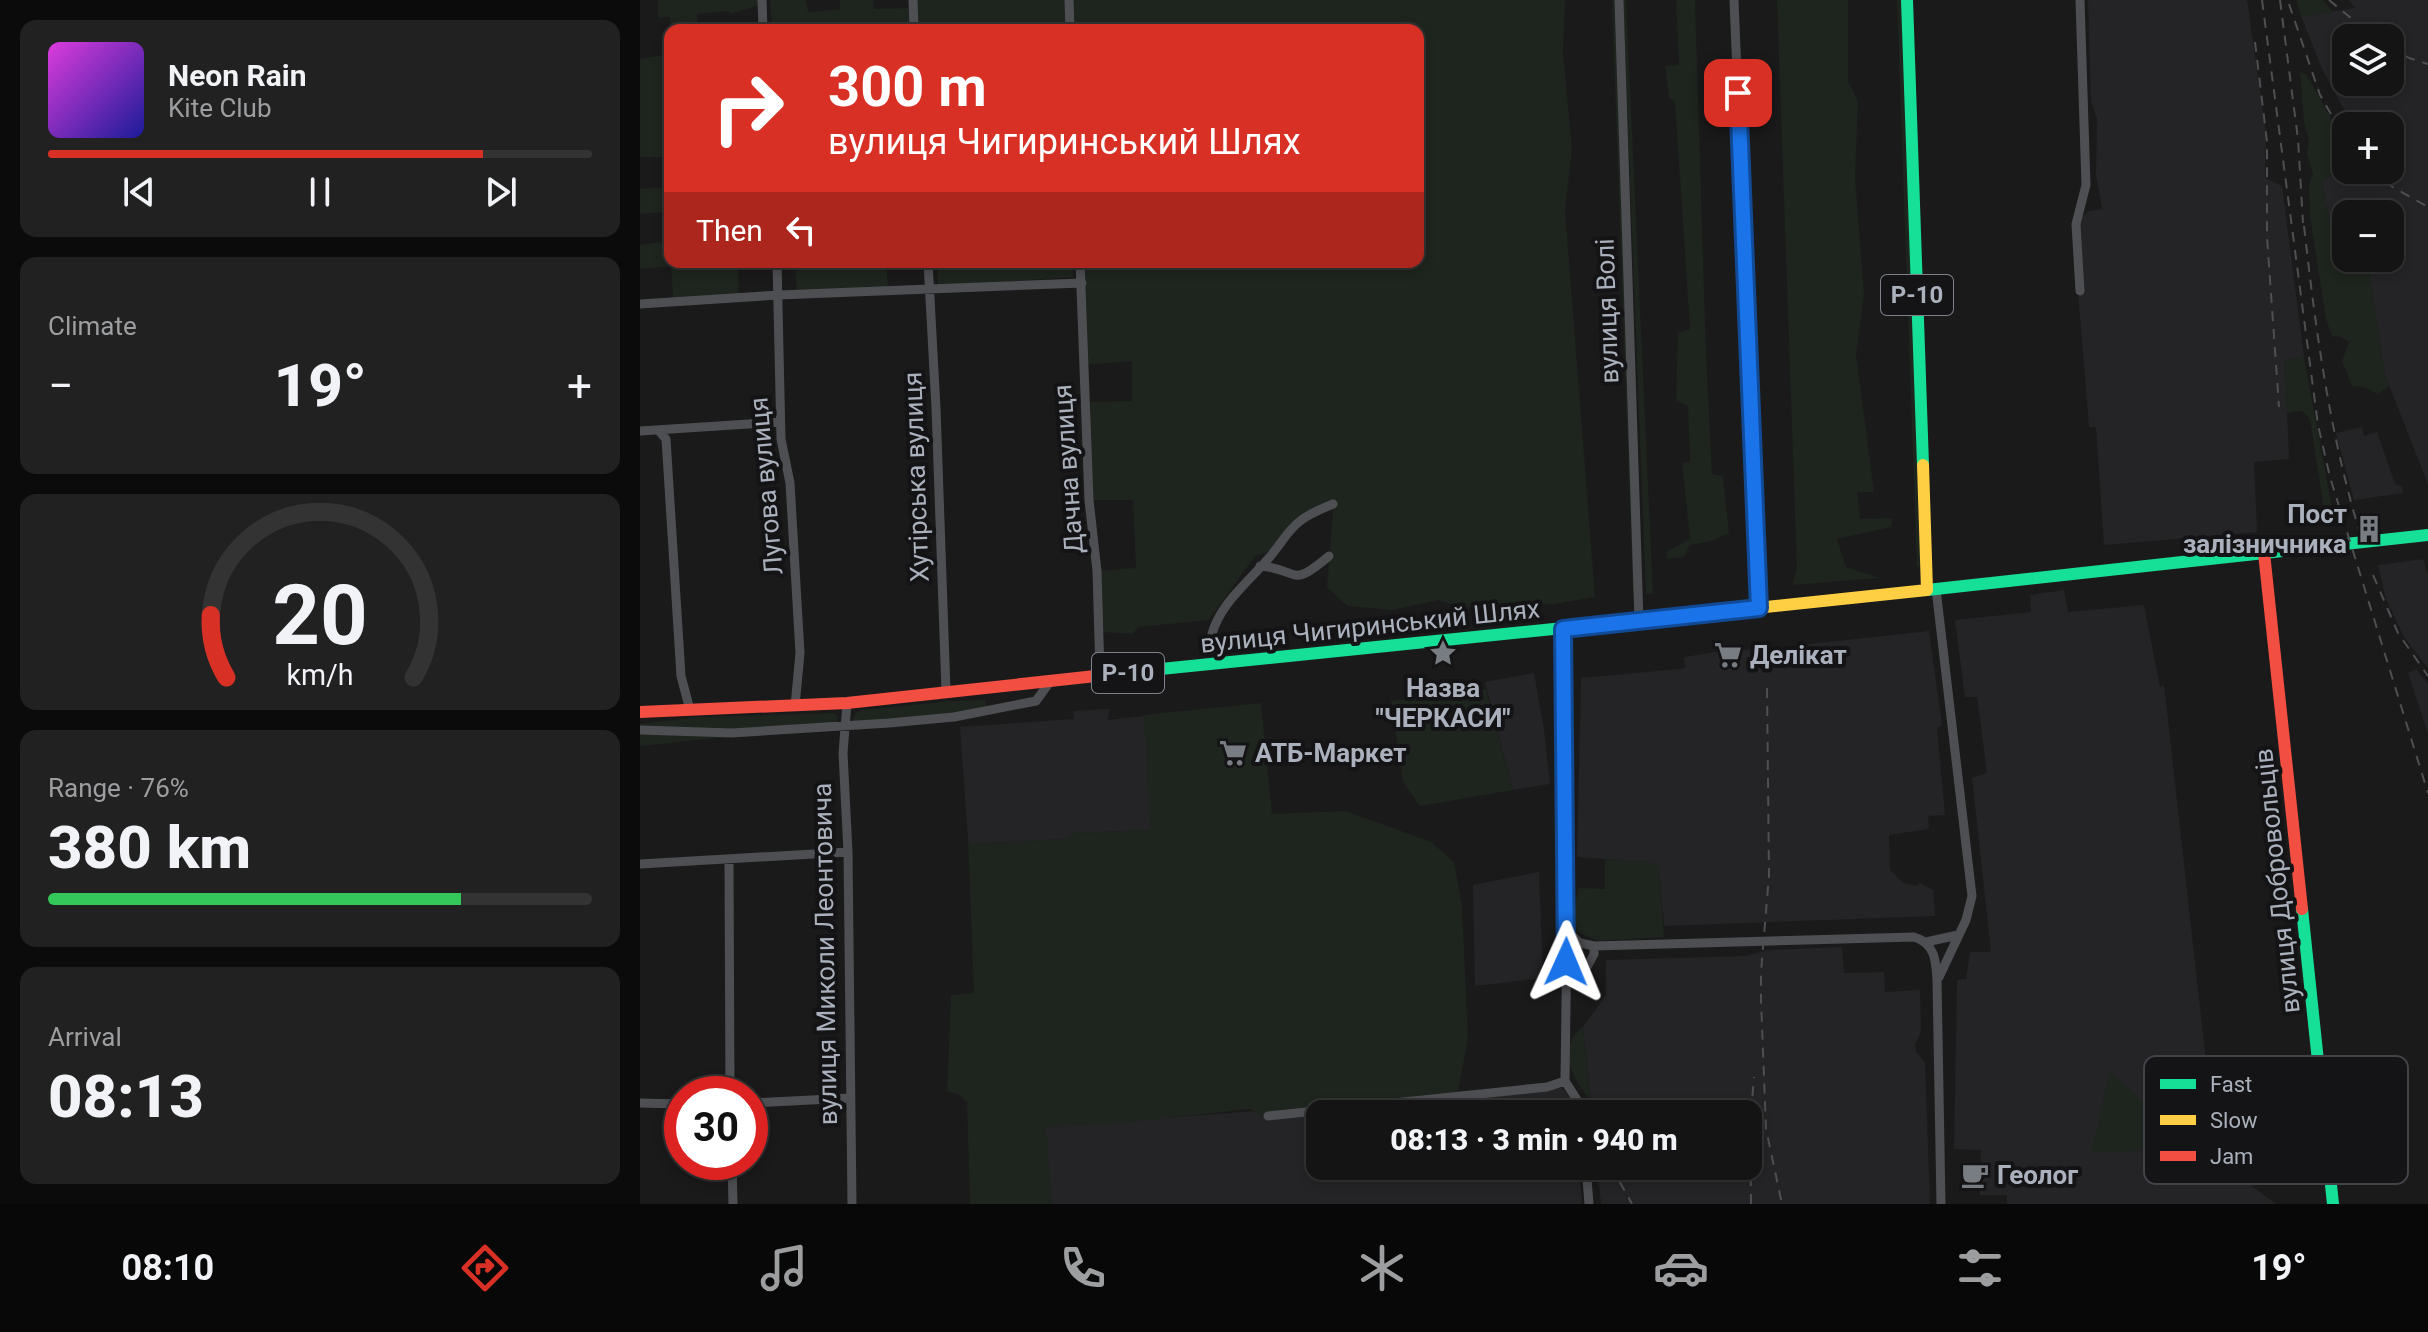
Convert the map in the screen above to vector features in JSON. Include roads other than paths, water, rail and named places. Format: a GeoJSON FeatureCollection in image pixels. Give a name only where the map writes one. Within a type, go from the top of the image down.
{"type":"FeatureCollection","features":[{"type":"Feature","properties":{"kind":"main road","name":"Р-10"},"geometry":{"type":"LineString","coordinates":[[1907,0],[1932,589]]}},
{"type":"Feature","properties":{"kind":"main road","name":"вулиця Чигиринський Шлях"},"geometry":{"type":"LineString","coordinates":[[640,712],[847,703],[2428,535]]}},
{"type":"Feature","properties":{"kind":"main road","name":"вулиця Добровольців"},"geometry":{"type":"LineString","coordinates":[[2264,553],[2317,1056]]}},
{"type":"Feature","properties":{"kind":"main road","name":"вулиця Добровольців"},"geometry":{"type":"LineString","coordinates":[[2331,1184],[2333,1204]]}},
{"type":"Feature","properties":{"kind":"street"},"geometry":{"type":"LineString","coordinates":[[762,0],[763,24]]}},
{"type":"Feature","properties":{"kind":"street"},"geometry":{"type":"LineString","coordinates":[[913,0],[914,24]]}},
{"type":"Feature","properties":{"kind":"street"},"geometry":{"type":"LineString","coordinates":[[1069,0],[1070,24]]}},
{"type":"Feature","properties":{"kind":"street","name":"вулиця Волі"},"geometry":{"type":"LineString","coordinates":[[1619,0],[1639,621]]}},
{"type":"Feature","properties":{"kind":"street"},"geometry":{"type":"LineString","coordinates":[[1734,0],[1759,608]]}},
{"type":"Feature","properties":{"kind":"street"},"geometry":{"type":"LineString","coordinates":[[2080,0],[2086,185],[2076,224],[2080,291]]}},
{"type":"Feature","properties":{"kind":"street","name":"Лугова вулиця"},"geometry":{"type":"LineString","coordinates":[[777,268],[780,422],[790,483],[800,653],[795,706]]}},
{"type":"Feature","properties":{"kind":"street","name":"Хутірська вулиця"},"geometry":{"type":"LineString","coordinates":[[928,268],[946,691]]}},
{"type":"Feature","properties":{"kind":"street","name":"Дачна вулиця"},"geometry":{"type":"LineString","coordinates":[[1081,268],[1089,500],[1097,571],[1100,674]]}},
{"type":"Feature","properties":{"kind":"street"},"geometry":{"type":"LineString","coordinates":[[640,304],[1082,283]]}},
{"type":"Feature","properties":{"kind":"street"},"geometry":{"type":"LineString","coordinates":[[640,431],[780,422]]}},
{"type":"Feature","properties":{"kind":"street"},"geometry":{"type":"LineString","coordinates":[[659,431],[666,439],[681,676],[690,710]]}},
{"type":"Feature","properties":{"kind":"street"},"geometry":{"type":"LineString","coordinates":[[1212,634],[1215,622],[1251,573],[1296,523],[1333,504]]}},
{"type":"Feature","properties":{"kind":"street"},"geometry":{"type":"LineString","coordinates":[[1260,566],[1300,576],[1313,570],[1329,556]]}},
{"type":"Feature","properties":{"kind":"street"},"geometry":{"type":"LineString","coordinates":[[1932,589],[1972,892],[1970,910],[1937,980]]}},
{"type":"Feature","properties":{"kind":"street"},"geometry":{"type":"LineString","coordinates":[[1563,629],[1567,931],[1565,1081],[1577,1100]]}},
{"type":"Feature","properties":{"kind":"street"},"geometry":{"type":"LineString","coordinates":[[640,730],[732,733],[954,717],[1036,701],[1049,682]]}},
{"type":"Feature","properties":{"kind":"street","name":"вулиця Миколи Леонтовича"},"geometry":{"type":"LineString","coordinates":[[847,703],[843,753],[848,852],[852,1204]]}},
{"type":"Feature","properties":{"kind":"street"},"geometry":{"type":"LineString","coordinates":[[640,864],[848,852]]}},
{"type":"Feature","properties":{"kind":"street"},"geometry":{"type":"LineString","coordinates":[[729,860],[730,1076]]}},
{"type":"Feature","properties":{"kind":"street"},"geometry":{"type":"LineString","coordinates":[[1567,931],[1580,943],[1594,946],[1914,937],[1926,942],[1958,935]]}},
{"type":"Feature","properties":{"kind":"street"},"geometry":{"type":"LineString","coordinates":[[1926,942],[1936,960],[1941,1204]]}},
{"type":"Feature","properties":{"kind":"street"},"geometry":{"type":"LineString","coordinates":[[1565,976],[1586,969],[1594,954],[1594,946]]}},
{"type":"Feature","properties":{"kind":"street"},"geometry":{"type":"LineString","coordinates":[[1268,1116],[1547,1087],[1565,1081]]}},
{"type":"Feature","properties":{"kind":"street"},"geometry":{"type":"LineString","coordinates":[[768,1102],[850,1098]]}},
{"type":"Feature","properties":{"kind":"street"},"geometry":{"type":"LineString","coordinates":[[640,1103],[664,1104]]}},
{"type":"Feature","properties":{"kind":"street"},"geometry":{"type":"LineString","coordinates":[[732,1180],[733,1204]]}},
{"type":"Feature","properties":{"kind":"street"},"geometry":{"type":"LineString","coordinates":[[1587,1180],[1589,1204]]}},
{"type":"Feature","properties":{"kind":"railway"},"geometry":{"type":"LineString","coordinates":[[2262,0],[2318,425],[2330,477],[2428,793]]}},
{"type":"Feature","properties":{"kind":"railway"},"geometry":{"type":"LineString","coordinates":[[2280,0],[2298,139],[2303,223]]}},
{"type":"Feature","properties":{"kind":"railway"},"geometry":{"type":"LineString","coordinates":[[2329,0],[2358,24]]}},
{"type":"Feature","properties":{"kind":"railway"},"geometry":{"type":"LineString","coordinates":[[2289,4],[2320,95],[2332,116]]}},
{"type":"Feature","properties":{"kind":"railway"},"geometry":{"type":"LineString","coordinates":[[2255,42],[2267,142],[2267,237],[2279,407]]}},
{"type":"Feature","properties":{"kind":"railway"},"geometry":{"type":"LineString","coordinates":[[2404,55],[2428,64]]}},
{"type":"Feature","properties":{"kind":"railway"},"geometry":{"type":"LineString","coordinates":[[2389,184],[2428,207]]}},
{"type":"Feature","properties":{"kind":"railway"},"geometry":{"type":"LineString","coordinates":[[2304,226],[2326,384],[2341,463],[2362,540]]}},
{"type":"Feature","properties":{"kind":"railway"},"geometry":{"type":"LineString","coordinates":[[2373,575],[2398,633],[2428,676]]}},
{"type":"Feature","properties":{"kind":"railway"},"geometry":{"type":"LineString","coordinates":[[1767,688],[1769,875],[1761,1000],[1766,1129],[1782,1204]]}},
{"type":"Feature","properties":{"kind":"railway"},"geometry":{"type":"LineString","coordinates":[[1751,1204],[1750,1126],[1754,1077]]}},
{"type":"Feature","properties":{"kind":"railway"},"geometry":{"type":"LineString","coordinates":[[1619,1180],[1632,1204]]}},
{"type":"Feature","properties":{"kind":"place","name":"Пост залізничника"},"geometry":{"type":"Point","coordinates":[2369,529]}},
{"type":"Feature","properties":{"kind":"place","name":"Назва \"ЧЕРКАСИ\""},"geometry":{"type":"Point","coordinates":[1443,653]}},
{"type":"Feature","properties":{"kind":"place","name":"Делікат"},"geometry":{"type":"Point","coordinates":[1728,655]}},
{"type":"Feature","properties":{"kind":"place","name":"АТБ-Маркет"},"geometry":{"type":"Point","coordinates":[1233,753]}},
{"type":"Feature","properties":{"kind":"place","name":"Геолог"},"geometry":{"type":"Point","coordinates":[1975,1175]}}]}
